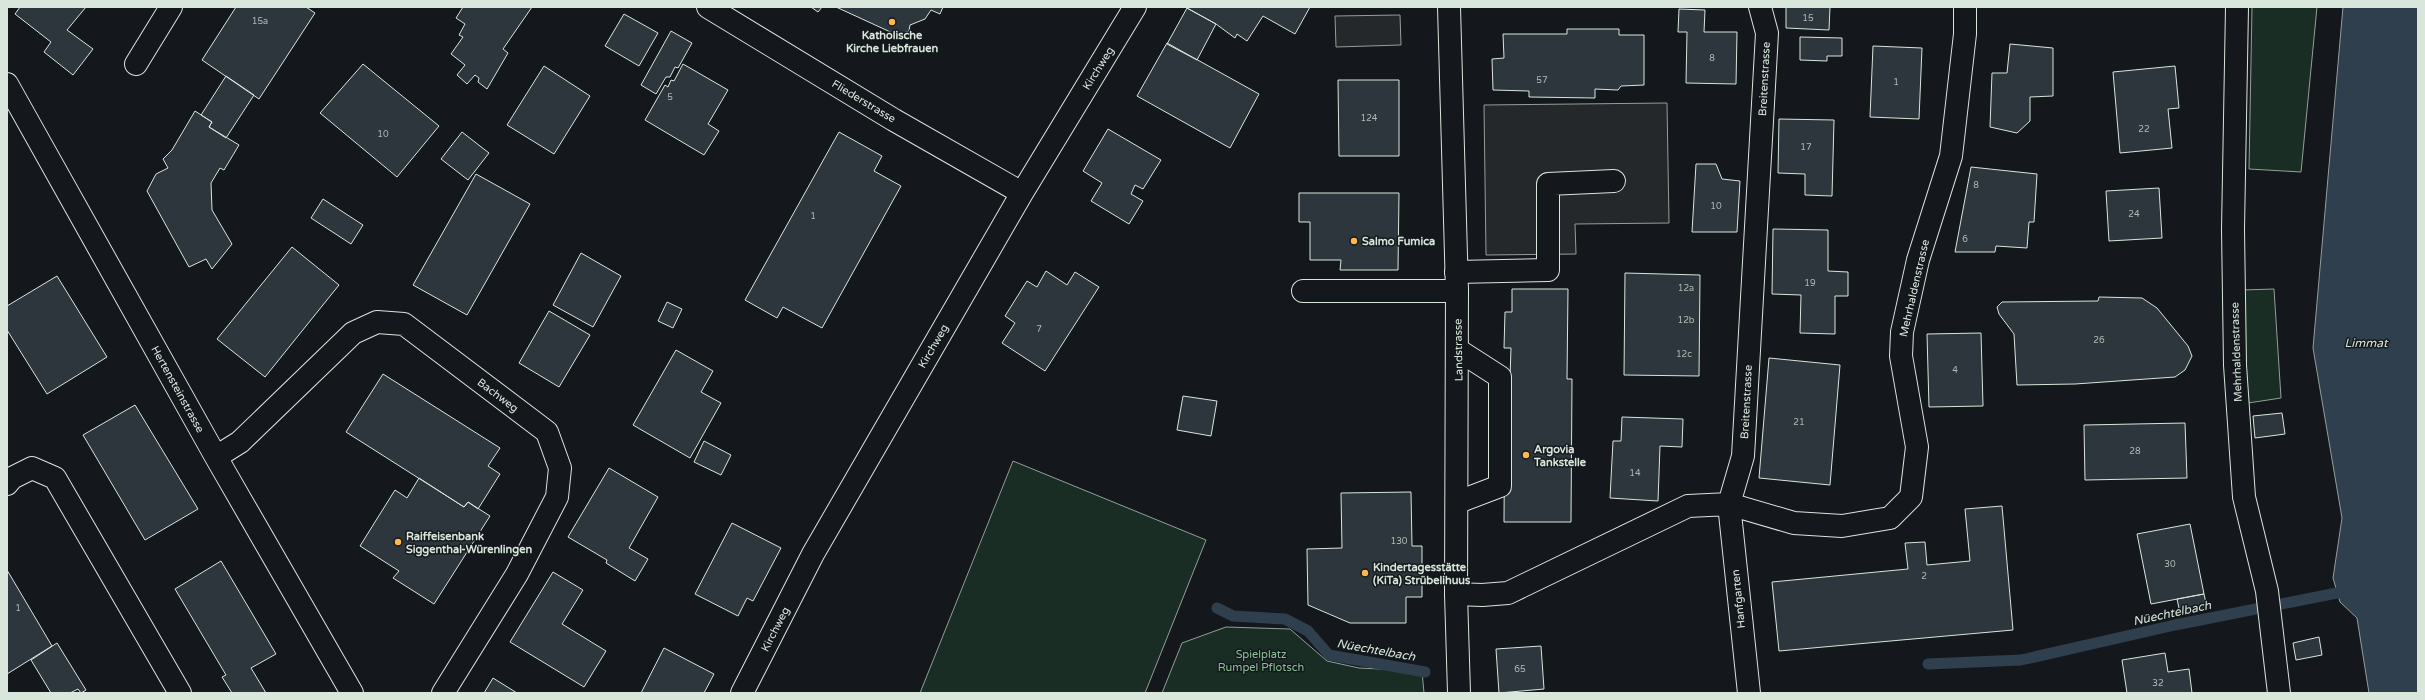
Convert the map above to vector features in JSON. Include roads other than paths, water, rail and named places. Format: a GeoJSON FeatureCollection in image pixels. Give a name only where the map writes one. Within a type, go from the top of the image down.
{"type":"FeatureCollection","features":[{"type":"Feature","properties":{"kind":"street"},"geometry":{"type":"LineString","coordinates":[[136,64],[171,7]]}},
{"type":"Feature","properties":{"kind":"street","name":"Kirchweg"},"geometry":{"type":"LineString","coordinates":[[742,693],[813,554],[1022,193],[1136,7]]}},
{"type":"Feature","properties":{"kind":"street","name":"Landstrasse"},"geometry":{"type":"LineString","coordinates":[[1448,7],[1457,282],[1458,502],[1456,594],[1459,693]]}},
{"type":"Feature","properties":{"kind":"street","name":"Breitenstrasse"},"geometry":{"type":"LineString","coordinates":[[1729,504],[1743,456],[1767,33],[1760,7]]}},
{"type":"Feature","properties":{"kind":"street","name":"Mehrhaldenstrasse"},"geometry":{"type":"LineString","coordinates":[[1729,504],[1794,523],[1842,526],[1890,518],[1911,497],[1917,447],[1901,356],[1902,332],[1918,260],[1951,156],[1965,34],[1965,7]]}},
{"type":"Feature","properties":{"kind":"street","name":"Mehrhaldenstrasse"},"geometry":{"type":"LineString","coordinates":[[2238,7],[2233,229],[2235,365],[2244,497],[2267,591],[2279,693]]}},
{"type":"Feature","properties":{"kind":"street","name":"Fliederstrasse"},"geometry":{"type":"LineString","coordinates":[[711,8],[894,120],[1022,193]]}},
{"type":"Feature","properties":{"kind":"street","name":"Hertensteinstrasse"},"geometry":{"type":"LineString","coordinates":[[7,84],[216,457],[352,693]]}},
{"type":"Feature","properties":{"kind":"street"},"geometry":{"type":"LineString","coordinates":[[1303,291],[1457,282],[1548,270],[1548,184],[1614,182]]}},
{"type":"Feature","properties":{"kind":"street","name":"Bachweg"},"geometry":{"type":"LineString","coordinates":[[216,457],[240,442],[353,333],[377,322],[404,324],[547,432],[560,468],[557,497],[517,574],[443,693]]}},
{"type":"Feature","properties":{"kind":"street"},"geometry":{"type":"LineString","coordinates":[[1458,350],[1500,378],[1500,486],[1458,502]]}},
{"type":"Feature","properties":{"kind":"street"},"geometry":{"type":"LineString","coordinates":[[7,484],[12,478],[32,468],[55,478],[180,693]]}},
{"type":"Feature","properties":{"kind":"street"},"geometry":{"type":"LineString","coordinates":[[1456,594],[1482,595],[1508,593],[1688,506],[1729,504]]}},
{"type":"Feature","properties":{"kind":"street","name":"Hanfgarten"},"geometry":{"type":"LineString","coordinates":[[1729,504],[1748,693]]}},
{"type":"Feature","properties":{"kind":"water","name":"Limmat"},"geometry":{"type":"Polygon","coordinates":[[[2343,7],[2418,7],[2418,693],[2369,693],[2357,618],[2340,602],[2333,578],[2342,518],[2313,348],[2343,7]]]}},
{"type":"Feature","properties":{"kind":"waterway","name":"Nüechtelbach"},"geometry":{"type":"LineString","coordinates":[[1928,664],[2021,660],[2175,625],[2352,590]]}},
{"type":"Feature","properties":{"kind":"waterway","name":"Nüechtelbach"},"geometry":{"type":"LineString","coordinates":[[1217,608],[1233,616],[1285,619],[1308,631],[1329,655],[1425,672]]}},
{"type":"Feature","properties":{"kind":"place","name":"Katholische Kirche Liebfrauen"},"geometry":{"type":"Point","coordinates":[892,22]}},
{"type":"Feature","properties":{"kind":"place","name":"Salmo Fumica"},"geometry":{"type":"Point","coordinates":[1354,241]}},
{"type":"Feature","properties":{"kind":"place","name":"Argovia Tankstelle"},"geometry":{"type":"Point","coordinates":[1526,455]}},
{"type":"Feature","properties":{"kind":"place","name":"Raiffeisenbank Siggenthal-Würenlingen"},"geometry":{"type":"Point","coordinates":[398,542]}},
{"type":"Feature","properties":{"kind":"place","name":"Kindertagesstätte (KiTa) Strübelihuus"},"geometry":{"type":"Point","coordinates":[1365,573]}},
{"type":"Feature","properties":{"kind":"park label","name":"Spielplatz Rumpel Pflotsch"},"geometry":{"type":"Point","coordinates":[1261,660]}}]}
